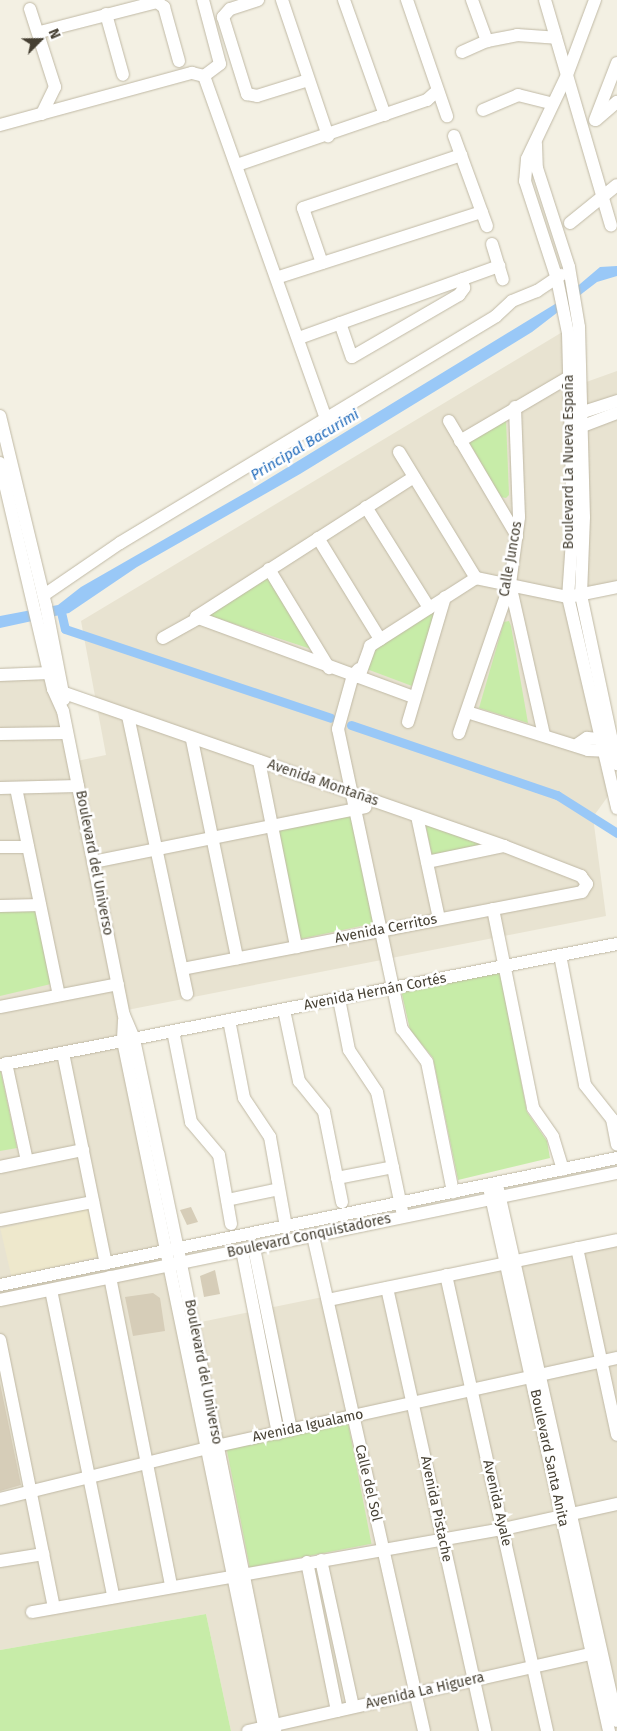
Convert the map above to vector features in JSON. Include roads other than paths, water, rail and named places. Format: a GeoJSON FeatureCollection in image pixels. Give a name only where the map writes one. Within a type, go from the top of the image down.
{"type":"FeatureCollection","features":[{"type":"Feature","properties":{"kind":"street"},"geometry":{"type":"LineString","coordinates":[[203,0],[220,64],[204,76]]}},
{"type":"Feature","properties":{"kind":"street"},"geometry":{"type":"LineString","coordinates":[[258,0],[230,9],[223,17],[247,94],[257,96],[308,80]]}},
{"type":"Feature","properties":{"kind":"street"},"geometry":{"type":"LineString","coordinates":[[282,0],[328,136]]}},
{"type":"Feature","properties":{"kind":"street"},"geometry":{"type":"LineString","coordinates":[[344,0],[385,115]]}},
{"type":"Feature","properties":{"kind":"street"},"geometry":{"type":"LineString","coordinates":[[407,0],[447,116]]}},
{"type":"Feature","properties":{"kind":"street"},"geometry":{"type":"LineString","coordinates":[[472,0],[487,41]]}},
{"type":"Feature","properties":{"kind":"street"},"geometry":{"type":"LineString","coordinates":[[545,0],[611,226]]}},
{"type":"Feature","properties":{"kind":"street","name":"Boulevard La Nueva España"},"geometry":{"type":"LineString","coordinates":[[575,373],[558,282],[525,181],[527,159],[551,103],[566,75],[595,0]]}},
{"type":"Feature","properties":{"kind":"street"},"geometry":{"type":"LineString","coordinates":[[40,32],[160,2],[179,61]]}},
{"type":"Feature","properties":{"kind":"street"},"geometry":{"type":"LineString","coordinates":[[30,9],[40,32],[55,87],[42,114]]}},
{"type":"Feature","properties":{"kind":"street"},"geometry":{"type":"LineString","coordinates":[[106,14],[123,74]]}},
{"type":"Feature","properties":{"kind":"street"},"geometry":{"type":"LineString","coordinates":[[462,52],[487,41],[517,35],[556,38]]}},
{"type":"Feature","properties":{"kind":"street"},"geometry":{"type":"LineString","coordinates":[[595,120],[617,63]]}},
{"type":"Feature","properties":{"kind":"street"},"geometry":{"type":"LineString","coordinates":[[0,124],[192,73],[204,76]]}},
{"type":"Feature","properties":{"kind":"street"},"geometry":{"type":"LineString","coordinates":[[204,76],[279,278],[326,419]]}},
{"type":"Feature","properties":{"kind":"street"},"geometry":{"type":"LineString","coordinates":[[238,165],[328,136],[432,98],[437,91]]}},
{"type":"Feature","properties":{"kind":"street"},"geometry":{"type":"LineString","coordinates":[[482,110],[518,95],[551,103]]}},
{"type":"Feature","properties":{"kind":"street"},"geometry":{"type":"LineString","coordinates":[[583,133],[595,120],[617,102]]}},
{"type":"Feature","properties":{"kind":"street"},"geometry":{"type":"LineString","coordinates":[[454,136],[487,226]]}},
{"type":"Feature","properties":{"kind":"street","name":"Boulevard La Nueva España"},"geometry":{"type":"LineString","coordinates":[[536,141],[537,168],[569,272],[576,312],[575,373],[577,428],[572,526],[574,596],[610,745],[617,764]]}},
{"type":"Feature","properties":{"kind":"street"},"geometry":{"type":"LineString","coordinates":[[322,263],[303,208],[461,155]]}},
{"type":"Feature","properties":{"kind":"street"},"geometry":{"type":"LineString","coordinates":[[570,223],[617,185]]}},
{"type":"Feature","properties":{"kind":"street"},"geometry":{"type":"LineString","coordinates":[[279,278],[482,212]]}},
{"type":"Feature","properties":{"kind":"street"},"geometry":{"type":"LineString","coordinates":[[492,244],[503,279]]}},
{"type":"Feature","properties":{"kind":"street"},"geometry":{"type":"LineString","coordinates":[[299,338],[499,266]]}},
{"type":"Feature","properties":{"kind":"street"},"geometry":{"type":"LineString","coordinates":[[41,603],[120,543],[496,316],[512,301],[558,282],[569,272]]}},
{"type":"Feature","properties":{"kind":"street"},"geometry":{"type":"LineString","coordinates":[[340,323],[352,356],[459,295],[464,288],[462,279]]}},
{"type":"Feature","properties":{"kind":"street"},"geometry":{"type":"LineString","coordinates":[[460,441],[575,373]]}},
{"type":"Feature","properties":{"kind":"street"},"geometry":{"type":"LineString","coordinates":[[576,414],[617,401]]}},
{"type":"Feature","properties":{"kind":"street","name":"Calle Juncos"},"geometry":{"type":"LineString","coordinates":[[459,733],[510,584],[517,536],[515,407]]}},
{"type":"Feature","properties":{"kind":"street"},"geometry":{"type":"LineString","coordinates":[[577,428],[617,413]]}},
{"type":"Feature","properties":{"kind":"street","name":"Boulevard del Universo"},"geometry":{"type":"LineString","coordinates":[[0,416],[41,603],[47,638],[49,673],[53,690],[63,711],[128,1040],[173,1250],[269,1729]]}},
{"type":"Feature","properties":{"kind":"street"},"geometry":{"type":"LineString","coordinates":[[449,421],[517,536]]}},
{"type":"Feature","properties":{"kind":"street"},"geometry":{"type":"LineString","coordinates":[[399,452],[476,578]]}},
{"type":"Feature","properties":{"kind":"street","name":"Boulevard del Universo"},"geometry":{"type":"LineString","coordinates":[[0,463],[41,603]]}},
{"type":"Feature","properties":{"kind":"street"},"geometry":{"type":"LineString","coordinates":[[163,638],[414,477]]}},
{"type":"Feature","properties":{"kind":"street"},"geometry":{"type":"LineString","coordinates":[[366,507],[429,608]]}},
{"type":"Feature","properties":{"kind":"street"},"geometry":{"type":"LineString","coordinates":[[318,538],[380,639]]}},
{"type":"Feature","properties":{"kind":"street"},"geometry":{"type":"LineString","coordinates":[[269,569],[329,668]]}},
{"type":"Feature","properties":{"kind":"street"},"geometry":{"type":"LineString","coordinates":[[453,1192],[427,1062],[402,1029],[343,740],[357,674],[367,649],[476,578],[574,596],[617,587]]}},
{"type":"Feature","properties":{"kind":"street"},"geometry":{"type":"LineString","coordinates":[[510,584],[544,735]]}},
{"type":"Feature","properties":{"kind":"street"},"geometry":{"type":"LineString","coordinates":[[408,722],[445,597]]}},
{"type":"Feature","properties":{"kind":"street"},"geometry":{"type":"LineString","coordinates":[[197,617],[329,668],[357,674],[414,697]]}},
{"type":"Feature","properties":{"kind":"street","name":"Boulevard del Universo"},"geometry":{"type":"LineString","coordinates":[[47,638],[65,694],[63,711]]}},
{"type":"Feature","properties":{"kind":"street"},"geometry":{"type":"LineString","coordinates":[[0,674],[49,673]]}},
{"type":"Feature","properties":{"kind":"street","name":"Avenida Montañas"},"geometry":{"type":"LineString","coordinates":[[53,690],[192,740],[504,846],[581,876],[587,884]]}},
{"type":"Feature","properties":{"kind":"street"},"geometry":{"type":"LineString","coordinates":[[467,712],[578,744],[587,738],[610,745]]}},
{"type":"Feature","properties":{"kind":"street"},"geometry":{"type":"LineString","coordinates":[[128,716],[187,994]]}},
{"type":"Feature","properties":{"kind":"street"},"geometry":{"type":"LineString","coordinates":[[0,734],[67,733]]}},
{"type":"Feature","properties":{"kind":"street"},"geometry":{"type":"LineString","coordinates":[[192,740],[237,958]]}},
{"type":"Feature","properties":{"kind":"street","name":"Boulevard La Nueva España"},"geometry":{"type":"LineString","coordinates":[[610,745],[617,808]]}},
{"type":"Feature","properties":{"kind":"street"},"geometry":{"type":"LineString","coordinates":[[258,761],[296,947]]}},
{"type":"Feature","properties":{"kind":"street"},"geometry":{"type":"LineString","coordinates":[[0,788],[78,786]]}},
{"type":"Feature","properties":{"kind":"street"},"geometry":{"type":"LineString","coordinates":[[16,788],[59,995]]}},
{"type":"Feature","properties":{"kind":"street"},"geometry":{"type":"LineString","coordinates":[[93,862],[382,804]]}},
{"type":"Feature","properties":{"kind":"street"},"geometry":{"type":"LineString","coordinates":[[417,816],[439,919]]}},
{"type":"Feature","properties":{"kind":"street"},"geometry":{"type":"LineString","coordinates":[[427,862],[504,846]]}},
{"type":"Feature","properties":{"kind":"street"},"geometry":{"type":"LineString","coordinates":[[0,847],[28,847]]}},
{"type":"Feature","properties":{"kind":"street","name":"Avenida Cerritos"},"geometry":{"type":"LineString","coordinates":[[182,969],[582,892],[587,884]]}},
{"type":"Feature","properties":{"kind":"street"},"geometry":{"type":"LineString","coordinates":[[0,906],[40,905]]}},
{"type":"Feature","properties":{"kind":"street"},"geometry":{"type":"LineString","coordinates":[[493,909],[533,1108],[553,1137],[563,1170]]}},
{"type":"Feature","properties":{"kind":"street","name":"Avenida Hernán Cortés"},"geometry":{"type":"LineString","coordinates":[[3,1064],[560,955],[616,947]]}},
{"type":"Feature","properties":{"kind":"street"},"geometry":{"type":"LineString","coordinates":[[560,955],[585,1085],[614,1119],[617,1145]]}},
{"type":"Feature","properties":{"kind":"street"},"geometry":{"type":"LineString","coordinates":[[0,1007],[118,984]]}},
{"type":"Feature","properties":{"kind":"street"},"geometry":{"type":"LineString","coordinates":[[339,999],[349,1050],[378,1092],[403,1217]]}},
{"type":"Feature","properties":{"kind":"street"},"geometry":{"type":"LineString","coordinates":[[284,1010],[299,1081],[323,1109],[342,1202]]}},
{"type":"Feature","properties":{"kind":"street"},"geometry":{"type":"LineString","coordinates":[[230,1020],[244,1098],[268,1132],[286,1227]]}},
{"type":"Feature","properties":{"kind":"street"},"geometry":{"type":"LineString","coordinates":[[173,1032],[191,1122],[219,1155],[231,1224]]}},
{"type":"Feature","properties":{"kind":"street"},"geometry":{"type":"LineString","coordinates":[[63,1053],[106,1264]]}},
{"type":"Feature","properties":{"kind":"street"},"geometry":{"type":"LineString","coordinates":[[3,1064],[27,1161]]}},
{"type":"Feature","properties":{"kind":"street"},"geometry":{"type":"LineString","coordinates":[[0,1167],[83,1150]]}},
{"type":"Feature","properties":{"kind":"street","name":"Boulevard Conquistadores"},"geometry":{"type":"LineString","coordinates":[[0,1285],[617,1158]]}},
{"type":"Feature","properties":{"kind":"street"},"geometry":{"type":"LineString","coordinates":[[337,1178],[393,1167]]}},
{"type":"Feature","properties":{"kind":"street","name":"Boulevard Conquistadores"},"geometry":{"type":"LineString","coordinates":[[0,1300],[617,1173]]}},
{"type":"Feature","properties":{"kind":"street","name":"Boulevard Santa Anita"},"geometry":{"type":"LineString","coordinates":[[492,1184],[597,1652],[617,1721]]}},
{"type":"Feature","properties":{"kind":"street"},"geometry":{"type":"LineString","coordinates":[[227,1200],[279,1189]]}},
{"type":"Feature","properties":{"kind":"street"},"geometry":{"type":"LineString","coordinates":[[0,1220],[93,1202]]}},
{"type":"Feature","properties":{"kind":"street","name":"Calle del Sol"},"geometry":{"type":"LineString","coordinates":[[313,1236],[424,1731]]}},
{"type":"Feature","properties":{"kind":"street"},"geometry":{"type":"LineString","coordinates":[[328,1300],[617,1240]]}},
{"type":"Feature","properties":{"kind":"street"},"geometry":{"type":"LineString","coordinates":[[577,1248],[617,1435]]}},
{"type":"Feature","properties":{"kind":"street"},"geometry":{"type":"LineString","coordinates":[[248,1249],[285,1431]]}},
{"type":"Feature","properties":{"kind":"street","name":"Avenida Ayale"},"geometry":{"type":"LineString","coordinates":[[446,1276],[547,1731]]}},
{"type":"Feature","properties":{"kind":"street"},"geometry":{"type":"LineString","coordinates":[[110,1277],[172,1586]]}},
{"type":"Feature","properties":{"kind":"street","name":"Avenida Pistache"},"geometry":{"type":"LineString","coordinates":[[388,1288],[485,1731]]}},
{"type":"Feature","properties":{"kind":"street"},"geometry":{"type":"LineString","coordinates":[[51,1290],[113,1596]]}},
{"type":"Feature","properties":{"kind":"street"},"geometry":{"type":"LineString","coordinates":[[0,1340],[54,1608]]}},
{"type":"Feature","properties":{"kind":"street","name":"Avenida Igualamo"},"geometry":{"type":"LineString","coordinates":[[0,1499],[31,1494],[212,1447],[617,1358]]}},
{"type":"Feature","properties":{"kind":"street"},"geometry":{"type":"LineString","coordinates":[[32,1612],[113,1596],[503,1529],[617,1504]]}},
{"type":"Feature","properties":{"kind":"street"},"geometry":{"type":"LineString","coordinates":[[0,1561],[43,1554]]}},
{"type":"Feature","properties":{"kind":"street"},"geometry":{"type":"LineString","coordinates":[[321,1560],[353,1707]]}},
{"type":"Feature","properties":{"kind":"street"},"geometry":{"type":"LineString","coordinates":[[307,1562],[337,1711]]}},
{"type":"Feature","properties":{"kind":"street","name":"Boulevard Santa Anita"},"geometry":{"type":"LineString","coordinates":[[597,1652],[609,1731]]}},
{"type":"Feature","properties":{"kind":"street","name":"Avenida La Higuera"},"geometry":{"type":"LineString","coordinates":[[248,1731],[269,1729],[353,1707],[597,1652]]}},
{"type":"Feature","properties":{"kind":"water"},"geometry":{"type":"Polygon","coordinates":[[[617,266],[617,276],[597,282],[532,332],[300,474],[137,567],[69,613],[0,628],[0,616],[58,605],[81,587],[252,489],[560,301],[600,267],[617,266]]]}},
{"type":"Feature","properties":{"kind":"waterway"},"geometry":{"type":"LineString","coordinates":[[61,612],[65,629],[331,718]]}},
{"type":"Feature","properties":{"kind":"waterway"},"geometry":{"type":"LineString","coordinates":[[351,725],[557,795],[617,833]]}},
{"type":"Feature","properties":{"kind":"water label","name":"Principal Bacurimi"},"geometry":{"type":"Point","coordinates":[305,445]}}]}
